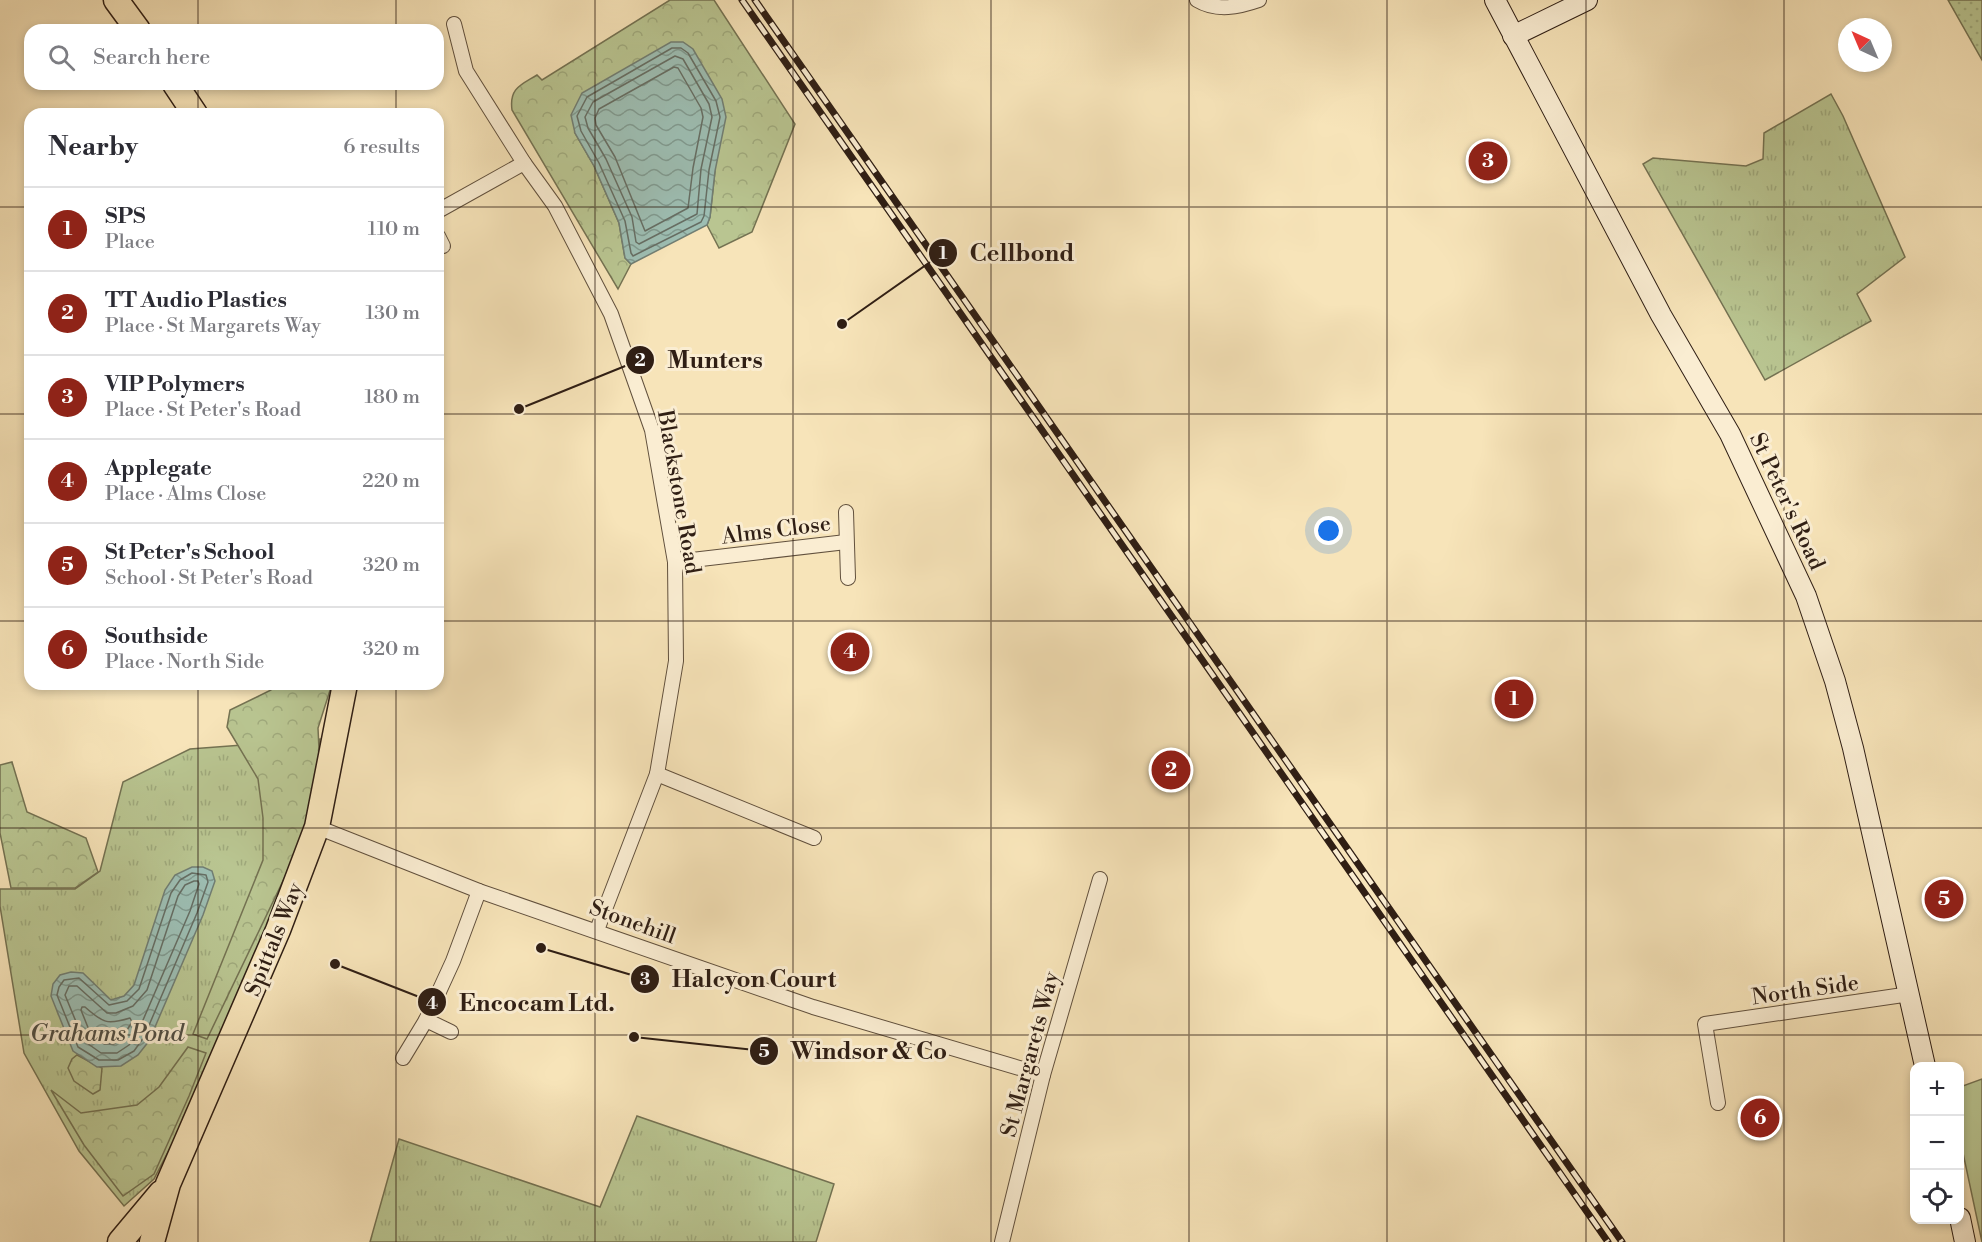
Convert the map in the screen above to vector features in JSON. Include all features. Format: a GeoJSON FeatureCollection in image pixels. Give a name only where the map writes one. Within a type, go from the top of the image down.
{"type":"FeatureCollection","features":[{"type":"Feature","properties":{"kind":"highway"},"geometry":{"type":"LineString","coordinates":[[116,0],[134,24]]}},
{"type":"Feature","properties":{"kind":"highway"},"geometry":{"type":"LineString","coordinates":[[179,90],[191,108]]}},
{"type":"Feature","properties":{"kind":"highway","name":"Spittals Way"},"geometry":{"type":"LineString","coordinates":[[152,1242],[168,1184],[278,930],[317,827],[344,690]]}},
{"type":"Feature","properties":{"kind":"highway","name":"Spittals Way"},"geometry":{"type":"LineString","coordinates":[[120,1242],[168,1184]]}},
{"type":"Feature","properties":{"kind":"street"},"geometry":{"type":"LineString","coordinates":[[1197,0],[1222,8],[1240,7],[1259,0]]}},
{"type":"Feature","properties":{"kind":"street","name":"St Peter's Road"},"geometry":{"type":"LineString","coordinates":[[1495,0],[1661,315],[1730,434],[1806,596],[1844,714],[1924,1062]]}},
{"type":"Feature","properties":{"kind":"street"},"geometry":{"type":"LineString","coordinates":[[1513,36],[1587,0]]}},
{"type":"Feature","properties":{"kind":"street","name":"Blackstone Road"},"geometry":{"type":"LineString","coordinates":[[454,24],[466,71],[524,163],[555,206],[611,314],[652,430],[675,561],[676,661],[657,774],[597,930]]}},
{"type":"Feature","properties":{"kind":"street"},"geometry":{"type":"LineString","coordinates":[[444,208],[524,163]]}},
{"type":"Feature","properties":{"kind":"street","name":"Alms Close"},"geometry":{"type":"LineString","coordinates":[[846,512],[848,578]]}},
{"type":"Feature","properties":{"kind":"street","name":"Alms Close"},"geometry":{"type":"LineString","coordinates":[[675,561],[846,542]]}},
{"type":"Feature","properties":{"kind":"street"},"geometry":{"type":"LineString","coordinates":[[657,774],[814,838]]}},
{"type":"Feature","properties":{"kind":"street","name":"Stonehill"},"geometry":{"type":"LineString","coordinates":[[317,827],[479,891],[597,930],[813,1007],[1043,1075]]}},
{"type":"Feature","properties":{"kind":"street","name":"St Margarets Way"},"geometry":{"type":"LineString","coordinates":[[1002,1242],[1043,1075],[1100,879]]}},
{"type":"Feature","properties":{"kind":"street"},"geometry":{"type":"LineString","coordinates":[[403,1058],[426,1020],[453,961],[479,891]]}},
{"type":"Feature","properties":{"kind":"street","name":"North Side"},"geometry":{"type":"LineString","coordinates":[[1718,1103],[1705,1024],[1910,994]]}},
{"type":"Feature","properties":{"kind":"street"},"geometry":{"type":"LineString","coordinates":[[426,1020],[451,1032]]}},
{"type":"Feature","properties":{"kind":"street"},"geometry":{"type":"LineString","coordinates":[[1960,1224],[1965,1242]]}},
{"type":"Feature","properties":{"kind":"green space"},"geometry":{"type":"Polygon","coordinates":[[[670,0],[714,0],[795,124],[752,232],[719,248],[707,225],[715,171],[575,133],[594,166],[619,223],[625,258],[631,264],[618,289],[512,110],[512,97],[517,88],[537,75],[542,80],[670,0]]]}},
{"type":"Feature","properties":{"kind":"green space"},"geometry":{"type":"Polygon","coordinates":[[[1948,0],[1982,0],[1982,60],[1948,0]]]}},
{"type":"Feature","properties":{"kind":"green space"},"geometry":{"type":"Polygon","coordinates":[[[1831,94],[1843,116],[1905,257],[1857,294],[1871,321],[1765,380],[1643,164],[1653,158],[1746,166],[1763,159],[1764,133],[1831,94]]]}},
{"type":"Feature","properties":{"kind":"green space"},"geometry":{"type":"Polygon","coordinates":[[[271,690],[330,690],[318,728],[320,771],[307,831],[207,1039],[193,1034],[263,860],[263,818],[258,779],[227,727],[230,710],[271,690]]]}},
{"type":"Feature","properties":{"kind":"green space"},"geometry":{"type":"Polygon","coordinates":[[[320,739],[306,827],[275,929],[205,1080],[154,1179],[124,1206],[79,1151],[24,1053],[0,906],[0,889],[75,889],[100,871],[123,782],[190,749],[320,739]]]}},
{"type":"Feature","properties":{"kind":"green space"},"geometry":{"type":"Polygon","coordinates":[[[12,762],[27,812],[86,838],[98,872],[75,888],[11,888],[0,833],[0,765],[12,762]]]}},
{"type":"Feature","properties":{"kind":"green space"},"geometry":{"type":"Polygon","coordinates":[[[188,1047],[206,1053],[189,1096],[154,1174],[123,1196],[84,1145],[51,1090],[81,1113],[137,1105],[159,1087],[188,1047]]]}},
{"type":"Feature","properties":{"kind":"green space"},"geometry":{"type":"Polygon","coordinates":[[[77,1055],[102,1068],[100,1090],[93,1094],[74,1081],[68,1068],[72,1059],[77,1055]]]}},
{"type":"Feature","properties":{"kind":"green space"},"geometry":{"type":"Polygon","coordinates":[[[1982,1079],[1982,1242],[1964,1158],[1964,1086],[1982,1079]]]}},
{"type":"Feature","properties":{"kind":"green space"},"geometry":{"type":"Polygon","coordinates":[[[637,1116],[834,1184],[816,1242],[370,1242],[399,1139],[600,1207],[637,1116]]]}},
{"type":"Feature","properties":{"kind":"water"},"geometry":{"type":"Polygon","coordinates":[[[671,42],[683,42],[693,49],[722,99],[726,117],[715,171],[710,217],[707,225],[631,264],[625,258],[619,223],[594,166],[575,133],[571,115],[582,93],[671,42]]]}},
{"type":"Feature","properties":{"kind":"water","name":"Grahams Pond"},"geometry":{"type":"Polygon","coordinates":[[[192,867],[203,867],[212,871],[215,881],[203,915],[149,1041],[138,1055],[121,1066],[97,1067],[73,1051],[51,996],[53,984],[60,975],[71,972],[83,973],[111,1000],[124,996],[134,985],[165,890],[175,875],[192,867]]]}},
{"type":"Feature","properties":{"kind":"railway"},"geometry":{"type":"LineString","coordinates":[[742,0],[1608,1242]]}},
{"type":"Feature","properties":{"kind":"railway"},"geometry":{"type":"LineString","coordinates":[[755,0],[1622,1242]]}},
{"type":"Feature","properties":{"kind":"place","name":"VIP Polymers"},"geometry":{"type":"Point","coordinates":[1488,161]}},
{"type":"Feature","properties":{"kind":"place","name":"Cellbond"},"geometry":{"type":"Point","coordinates":[842,324]}},
{"type":"Feature","properties":{"kind":"place","name":"Munters"},"geometry":{"type":"Point","coordinates":[519,409]}},
{"type":"Feature","properties":{"kind":"place","name":"Applegate"},"geometry":{"type":"Point","coordinates":[850,652]}},
{"type":"Feature","properties":{"kind":"place","name":"SPS"},"geometry":{"type":"Point","coordinates":[1514,699]}},
{"type":"Feature","properties":{"kind":"place","name":"TT Audio Plastics"},"geometry":{"type":"Point","coordinates":[1171,770]}},
{"type":"Feature","properties":{"kind":"place","name":"St Peter's School"},"geometry":{"type":"Point","coordinates":[1944,899]}},
{"type":"Feature","properties":{"kind":"place","name":"Halcyon Court"},"geometry":{"type":"Point","coordinates":[541,948]}},
{"type":"Feature","properties":{"kind":"place","name":"Encocam Ltd."},"geometry":{"type":"Point","coordinates":[335,964]}},
{"type":"Feature","properties":{"kind":"place","name":"Windsor & Co"},"geometry":{"type":"Point","coordinates":[634,1037]}},
{"type":"Feature","properties":{"kind":"place","name":"Southside"},"geometry":{"type":"Point","coordinates":[1760,1118]}}]}
